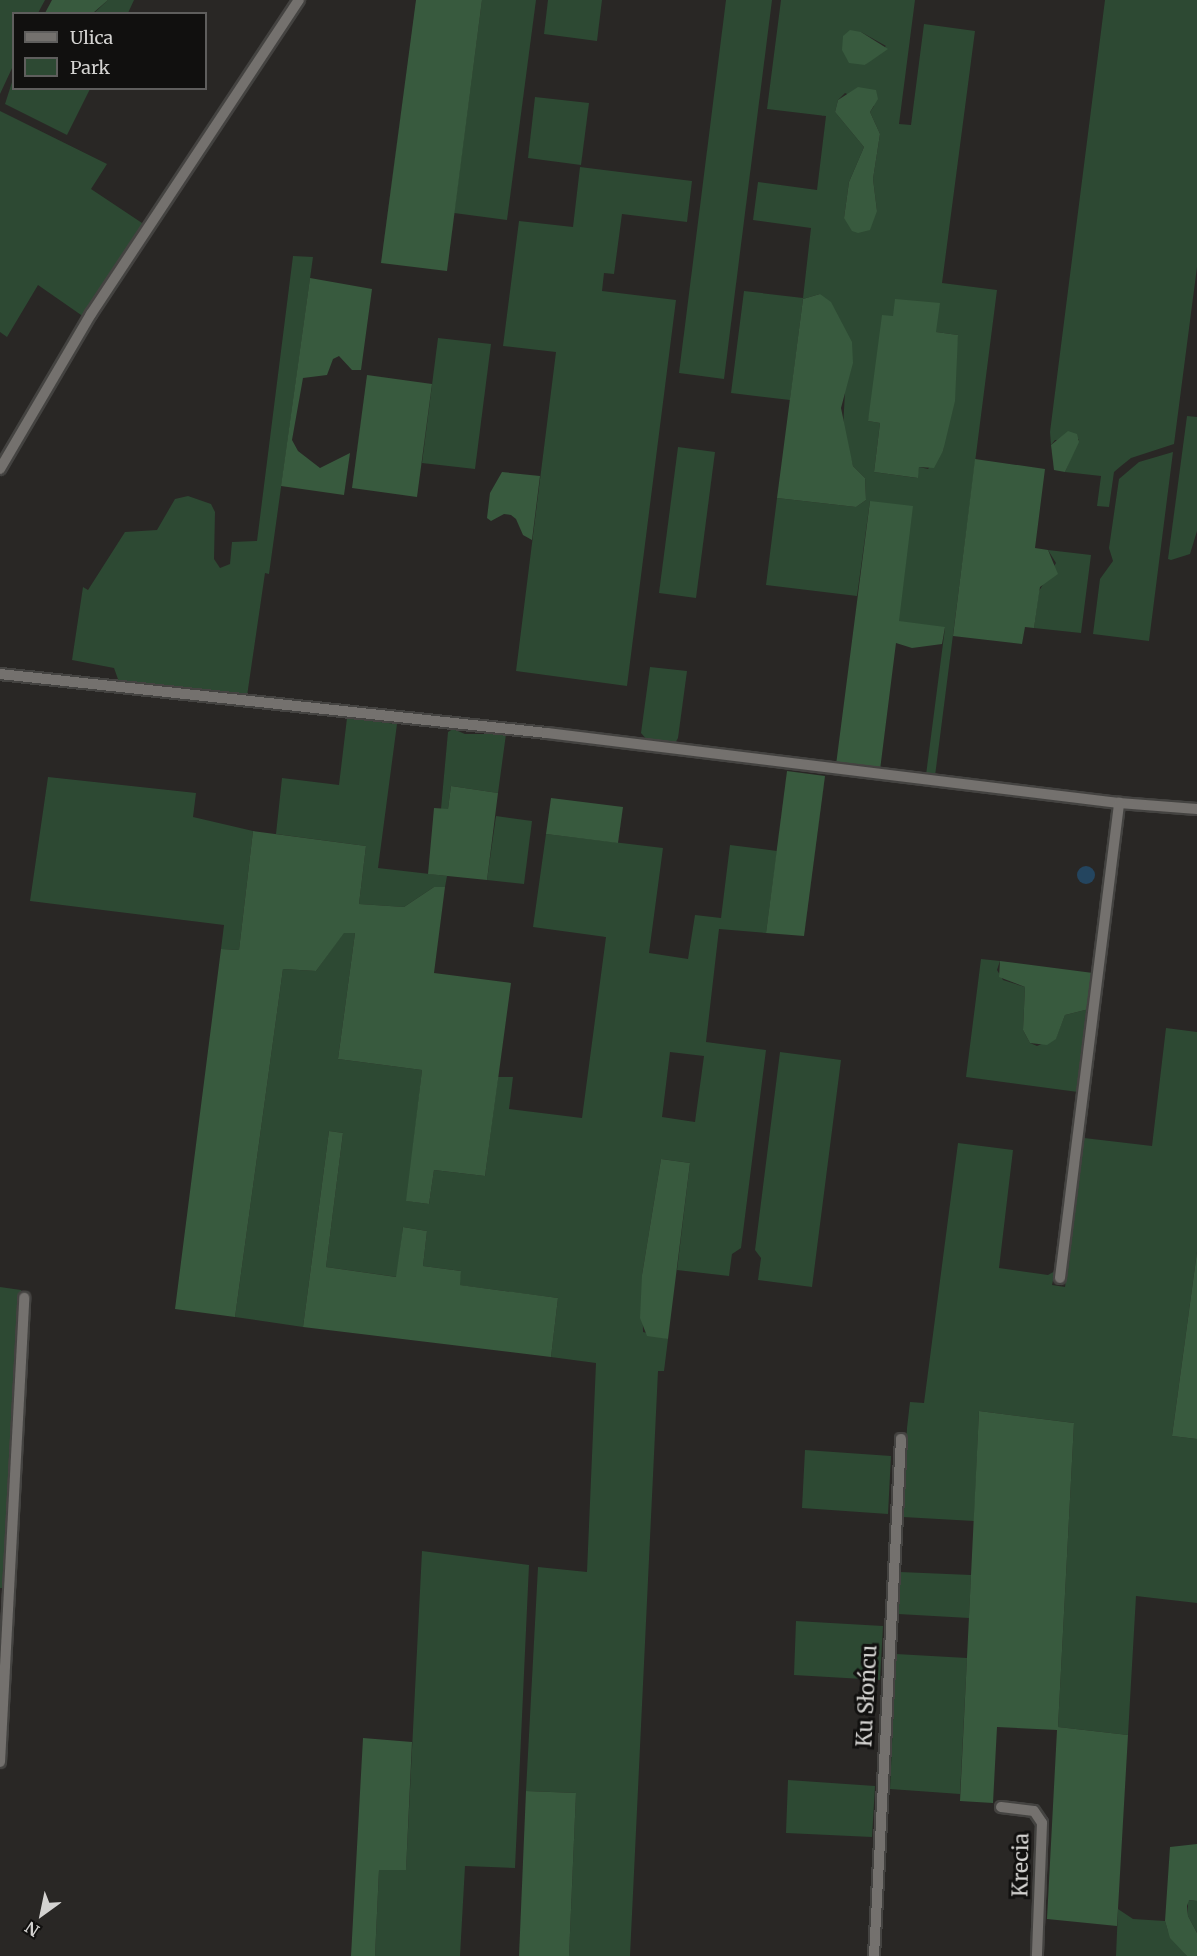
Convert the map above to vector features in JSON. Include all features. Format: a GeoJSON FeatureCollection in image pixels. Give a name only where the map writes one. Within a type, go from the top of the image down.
{"type":"FeatureCollection","features":[{"type":"Feature","properties":{"kind":"street"},"geometry":{"type":"LineString","coordinates":[[0,469],[92,314],[299,0]]}},
{"type":"Feature","properties":{"kind":"street"},"geometry":{"type":"LineString","coordinates":[[0,674],[547,733],[1119,803],[1197,809]]}},
{"type":"Feature","properties":{"kind":"street"},"geometry":{"type":"LineString","coordinates":[[1060,1278],[1119,803]]}},
{"type":"Feature","properties":{"kind":"street"},"geometry":{"type":"LineString","coordinates":[[0,1762],[24,1298]]}},
{"type":"Feature","properties":{"kind":"street","name":"Ku Słońcu"},"geometry":{"type":"LineString","coordinates":[[874,1956],[901,1439]]}},
{"type":"Feature","properties":{"kind":"street","name":"Krecia"},"geometry":{"type":"LineString","coordinates":[[1001,1807],[1034,1811],[1042,1823],[1037,1956]]}},
{"type":"Feature","properties":{"kind":"green space"},"geometry":{"type":"Polygon","coordinates":[[[0,0],[45,0],[39,12],[12,12],[12,68],[0,94],[0,0]]]}},
{"type":"Feature","properties":{"kind":"green space"},"geometry":{"type":"Polygon","coordinates":[[[52,0],[108,0],[94,12],[46,12],[52,0]]]}},
{"type":"Feature","properties":{"kind":"green space"},"geometry":{"type":"Polygon","coordinates":[[[108,0],[134,0],[128,12],[95,12],[108,0]]]}},
{"type":"Feature","properties":{"kind":"green space"},"geometry":{"type":"Polygon","coordinates":[[[416,0],[482,0],[447,271],[381,263],[416,0]]]}},
{"type":"Feature","properties":{"kind":"green space"},"geometry":{"type":"Polygon","coordinates":[[[482,0],[536,0],[507,220],[454,213],[482,0]]]}},
{"type":"Feature","properties":{"kind":"green space"},"geometry":{"type":"Polygon","coordinates":[[[548,0],[602,0],[597,41],[544,34],[548,0]]]}},
{"type":"Feature","properties":{"kind":"green space"},"geometry":{"type":"Polygon","coordinates":[[[726,0],[772,0],[724,379],[679,373],[726,0]]]}},
{"type":"Feature","properties":{"kind":"green space"},"geometry":{"type":"Polygon","coordinates":[[[781,0],[915,0],[899,124],[911,125],[924,24],[975,31],[942,283],[997,290],[935,776],[926,775],[945,628],[899,622],[870,501],[857,596],[766,585],[777,498],[856,507],[866,500],[865,478],[853,466],[843,429],[845,391],[820,294],[803,299],[790,400],[731,393],[744,291],[803,298],[811,228],[753,220],[758,182],[817,190],[826,116],[767,109],[781,0]],[[861,32],[865,65],[886,46],[861,32]],[[845,93],[838,100],[835,112],[864,147],[849,182],[844,218],[877,211],[873,179],[880,134],[870,112],[874,106],[845,93]],[[893,316],[868,421],[880,423],[874,472],[917,478],[919,467],[928,469],[943,451],[958,335],[936,332],[893,316]]]}},
{"type":"Feature","properties":{"kind":"green space"},"geometry":{"type":"Polygon","coordinates":[[[1105,0],[1197,0],[1197,267],[1174,444],[1131,458],[1114,472],[1109,507],[1097,506],[1101,476],[1065,472],[1079,439],[1055,440],[1051,445],[1050,432],[1105,0]]]}},
{"type":"Feature","properties":{"kind":"green space"},"geometry":{"type":"Polygon","coordinates":[[[850,30],[861,32],[888,49],[865,65],[849,63],[842,50],[843,36],[850,30]]]}},
{"type":"Feature","properties":{"kind":"green space"},"geometry":{"type":"Polygon","coordinates":[[[12,82],[12,90],[90,90],[67,135],[5,104],[12,82]]]}},
{"type":"Feature","properties":{"kind":"green space"},"geometry":{"type":"Polygon","coordinates":[[[858,87],[876,90],[878,99],[870,112],[880,134],[873,179],[877,211],[870,230],[858,233],[852,231],[844,218],[849,182],[864,147],[835,112],[838,100],[858,87]]]}},
{"type":"Feature","properties":{"kind":"green space"},"geometry":{"type":"Polygon","coordinates":[[[535,97],[589,103],[581,165],[528,158],[535,97]]]}},
{"type":"Feature","properties":{"kind":"green space"},"geometry":{"type":"Polygon","coordinates":[[[0,111],[107,164],[91,189],[145,225],[84,317],[38,285],[7,337],[0,332],[0,111]]]}},
{"type":"Feature","properties":{"kind":"green space"},"geometry":{"type":"Polygon","coordinates":[[[580,167],[692,181],[687,222],[622,214],[614,274],[604,273],[602,291],[676,300],[627,686],[516,671],[556,352],[503,346],[519,221],[573,227],[580,167]]]}},
{"type":"Feature","properties":{"kind":"green space"},"geometry":{"type":"Polygon","coordinates":[[[293,256],[313,257],[269,574],[265,573],[247,696],[119,682],[114,668],[72,660],[83,587],[88,590],[125,532],[157,530],[175,499],[188,496],[211,504],[215,512],[214,559],[220,568],[230,564],[232,542],[257,541],[293,256]]]}},
{"type":"Feature","properties":{"kind":"green space"},"geometry":{"type":"Polygon","coordinates":[[[310,278],[372,289],[361,370],[352,370],[339,356],[333,359],[327,375],[303,378],[292,440],[298,451],[320,468],[350,453],[344,495],[281,486],[310,278]]]}},
{"type":"Feature","properties":{"kind":"green space"},"geometry":{"type":"Polygon","coordinates":[[[820,294],[831,302],[852,342],[853,363],[841,408],[853,466],[865,478],[866,500],[856,507],[777,498],[803,299],[820,294]]]}},
{"type":"Feature","properties":{"kind":"green space"},"geometry":{"type":"Polygon","coordinates":[[[895,299],[940,303],[936,332],[958,335],[955,401],[943,451],[934,468],[919,467],[918,478],[874,472],[880,423],[868,421],[882,315],[893,316],[895,299]]]}},
{"type":"Feature","properties":{"kind":"green space"},"geometry":{"type":"Polygon","coordinates":[[[438,338],[491,344],[475,469],[422,463],[438,338]]]}},
{"type":"Feature","properties":{"kind":"green space"},"geometry":{"type":"Polygon","coordinates":[[[367,375],[432,384],[417,497],[352,488],[367,375]]]}},
{"type":"Feature","properties":{"kind":"green space"},"geometry":{"type":"Polygon","coordinates":[[[1187,416],[1197,417],[1197,531],[1190,554],[1171,560],[1168,559],[1187,416]]]}},
{"type":"Feature","properties":{"kind":"green space"},"geometry":{"type":"Polygon","coordinates":[[[1068,431],[1077,434],[1079,442],[1065,472],[1054,470],[1051,445],[1068,431]]]}},
{"type":"Feature","properties":{"kind":"green space"},"geometry":{"type":"Polygon","coordinates":[[[678,447],[715,452],[696,598],[659,593],[678,447]]]}},
{"type":"Feature","properties":{"kind":"green space"},"geometry":{"type":"Polygon","coordinates":[[[1173,452],[1149,641],[1093,634],[1100,579],[1113,561],[1109,548],[1119,479],[1139,462],[1173,452]]]}},
{"type":"Feature","properties":{"kind":"green space"},"geometry":{"type":"Polygon","coordinates":[[[975,459],[1045,469],[1035,548],[1048,550],[1058,574],[1040,587],[1034,628],[1025,627],[1022,644],[953,636],[975,459]]]}},
{"type":"Feature","properties":{"kind":"green space"},"geometry":{"type":"Polygon","coordinates":[[[502,472],[540,476],[532,540],[523,535],[516,519],[511,515],[504,514],[491,521],[487,518],[490,493],[502,472]]]}},
{"type":"Feature","properties":{"kind":"green space"},"geometry":{"type":"Polygon","coordinates":[[[870,501],[913,506],[899,621],[945,627],[942,644],[912,648],[896,643],[880,770],[836,765],[870,501]]]}},
{"type":"Feature","properties":{"kind":"green space"},"geometry":{"type":"Polygon","coordinates":[[[1048,550],[1091,555],[1081,633],[1034,628],[1039,591],[1056,563],[1048,550]]]}},
{"type":"Feature","properties":{"kind":"green space"},"geometry":{"type":"Polygon","coordinates":[[[650,667],[687,671],[678,738],[674,745],[648,741],[641,733],[650,667]]]}},
{"type":"Feature","properties":{"kind":"green space"},"geometry":{"type":"Polygon","coordinates":[[[347,718],[397,724],[378,868],[447,876],[445,887],[434,887],[404,907],[359,904],[366,846],[276,834],[282,778],[339,785],[347,718]]]}},
{"type":"Feature","properties":{"kind":"green space"},"geometry":{"type":"Polygon","coordinates":[[[453,729],[465,734],[506,734],[498,793],[451,786],[448,809],[441,809],[448,732],[453,729]]]}},
{"type":"Feature","properties":{"kind":"green space"},"geometry":{"type":"Polygon","coordinates":[[[787,771],[825,776],[804,936],[766,933],[787,771]]]}},
{"type":"Feature","properties":{"kind":"green space"},"geometry":{"type":"Polygon","coordinates":[[[48,777],[196,793],[193,817],[253,831],[239,950],[221,949],[224,925],[30,901],[48,777]]]}},
{"type":"Feature","properties":{"kind":"green space"},"geometry":{"type":"Polygon","coordinates":[[[451,786],[498,793],[487,880],[428,874],[434,808],[448,809],[451,786]]]}},
{"type":"Feature","properties":{"kind":"green space"},"geometry":{"type":"Polygon","coordinates":[[[551,798],[623,807],[618,843],[546,834],[551,798]]]}},
{"type":"Feature","properties":{"kind":"green space"},"geometry":{"type":"Polygon","coordinates":[[[496,816],[532,821],[524,884],[487,880],[496,816]]]}},
{"type":"Feature","properties":{"kind":"green space"},"geometry":{"type":"Polygon","coordinates":[[[253,831],[366,846],[359,904],[404,907],[434,887],[445,887],[434,973],[511,983],[485,1176],[434,1170],[429,1204],[406,1201],[422,1070],[338,1059],[355,933],[344,933],[316,971],[283,969],[235,1317],[175,1309],[221,949],[239,950],[253,831]]]}},
{"type":"Feature","properties":{"kind":"green space"},"geometry":{"type":"Polygon","coordinates":[[[546,834],[663,848],[649,953],[688,959],[695,915],[721,918],[730,845],[777,851],[766,933],[719,929],[706,1042],[766,1050],[741,1248],[732,1254],[729,1276],[677,1270],[690,1163],[661,1159],[642,1275],[643,1332],[668,1339],[664,1371],[658,1371],[630,1956],[569,1956],[576,1793],[526,1791],[538,1567],[587,1572],[596,1363],[551,1357],[558,1298],[459,1285],[461,1271],[423,1266],[427,1231],[403,1227],[397,1277],[326,1267],[343,1133],[329,1131],[303,1327],[235,1317],[283,969],[316,971],[344,932],[355,933],[338,1059],[422,1070],[407,1201],[429,1204],[434,1170],[485,1176],[498,1077],[513,1077],[509,1109],[582,1118],[606,937],[533,927],[546,834]],[[670,1052],[662,1117],[695,1122],[704,1056],[670,1052]]]}},
{"type":"Feature","properties":{"kind":"green space"},"geometry":{"type":"Polygon","coordinates":[[[981,959],[1000,961],[997,970],[1003,980],[1025,987],[1023,1030],[1030,1043],[1037,1046],[1056,1038],[1065,1015],[1089,1009],[1078,1092],[966,1077],[981,959]]]}},
{"type":"Feature","properties":{"kind":"green space"},"geometry":{"type":"Polygon","coordinates":[[[1000,961],[1093,973],[1089,1009],[1065,1015],[1056,1039],[1047,1045],[1030,1043],[1023,1030],[1025,987],[999,977],[1000,961]]]}},
{"type":"Feature","properties":{"kind":"green space"},"geometry":{"type":"Polygon","coordinates":[[[1166,1028],[1197,1032],[1197,1252],[1172,1436],[1197,1439],[1197,1603],[1136,1596],[1128,1735],[1058,1727],[1074,1423],[979,1411],[974,1521],[903,1517],[907,1428],[910,1402],[924,1403],[958,1143],[1013,1150],[999,1268],[1048,1275],[1055,1271],[1052,1285],[1065,1287],[1084,1138],[1152,1146],[1166,1028]]]}},
{"type":"Feature","properties":{"kind":"green space"},"geometry":{"type":"Polygon","coordinates":[[[780,1052],[841,1060],[812,1287],[758,1280],[761,1258],[755,1250],[780,1052]]]}},
{"type":"Feature","properties":{"kind":"green space"},"geometry":{"type":"Polygon","coordinates":[[[329,1131],[343,1133],[326,1267],[396,1277],[403,1227],[427,1231],[423,1266],[461,1271],[460,1285],[558,1298],[551,1357],[303,1327],[329,1131]]]}},
{"type":"Feature","properties":{"kind":"green space"},"geometry":{"type":"Polygon","coordinates":[[[661,1159],[690,1163],[668,1339],[647,1336],[640,1318],[642,1275],[661,1159]]]}},
{"type":"Feature","properties":{"kind":"green space"},"geometry":{"type":"Polygon","coordinates":[[[1197,1252],[1197,1439],[1172,1436],[1197,1252]]]}},
{"type":"Feature","properties":{"kind":"green space"},"geometry":{"type":"Polygon","coordinates":[[[0,1287],[21,1290],[6,1588],[0,1588],[0,1287]]]}},
{"type":"Feature","properties":{"kind":"green space"},"geometry":{"type":"Polygon","coordinates":[[[979,1411],[1074,1423],[1058,1727],[1128,1735],[1117,1926],[1047,1919],[1057,1730],[997,1727],[993,1803],[960,1801],[979,1411]]]}},
{"type":"Feature","properties":{"kind":"green space"},"geometry":{"type":"Polygon","coordinates":[[[805,1450],[891,1456],[888,1514],[802,1508],[805,1450]]]}},
{"type":"Feature","properties":{"kind":"green space"},"geometry":{"type":"Polygon","coordinates":[[[422,1551],[529,1565],[515,1868],[465,1866],[460,1956],[375,1956],[379,1870],[406,1869],[422,1551]]]}},
{"type":"Feature","properties":{"kind":"green space"},"geometry":{"type":"Polygon","coordinates":[[[900,1572],[971,1575],[969,1618],[898,1614],[900,1572]]]}},
{"type":"Feature","properties":{"kind":"green space"},"geometry":{"type":"Polygon","coordinates":[[[796,1621],[883,1626],[880,1680],[794,1675],[796,1621]]]}},
{"type":"Feature","properties":{"kind":"green space"},"geometry":{"type":"Polygon","coordinates":[[[896,1654],[967,1658],[960,1794],[890,1789],[896,1654]]]}},
{"type":"Feature","properties":{"kind":"green space"},"geometry":{"type":"Polygon","coordinates":[[[363,1738],[412,1742],[406,1870],[379,1870],[375,1956],[351,1956],[363,1738]]]}},
{"type":"Feature","properties":{"kind":"green space"},"geometry":{"type":"Polygon","coordinates":[[[788,1780],[875,1786],[872,1837],[786,1833],[788,1780]]]}},
{"type":"Feature","properties":{"kind":"green space"},"geometry":{"type":"Polygon","coordinates":[[[526,1791],[576,1793],[569,1956],[519,1956],[526,1791]]]}},
{"type":"Feature","properties":{"kind":"green space"},"geometry":{"type":"Polygon","coordinates":[[[1197,1844],[1197,1901],[1189,1900],[1187,1906],[1188,1916],[1197,1933],[1197,1956],[1187,1956],[1170,1938],[1165,1921],[1170,1847],[1197,1844]]]}},
{"type":"Feature","properties":{"kind":"green space"},"geometry":{"type":"Polygon","coordinates":[[[1188,1900],[1197,1901],[1197,1933],[1188,1916],[1188,1900]]]}},
{"type":"Feature","properties":{"kind":"green space"},"geometry":{"type":"Polygon","coordinates":[[[1118,1909],[1133,1919],[1165,1921],[1168,1931],[1187,1956],[1116,1956],[1118,1909]]]}},
{"type":"Feature","properties":{"kind":"water"},"geometry":{"type":"Polygon","coordinates":[[[1086,866],[1092,869],[1095,875],[1092,881],[1086,884],[1080,881],[1077,875],[1080,869],[1086,866]]]}}]}
